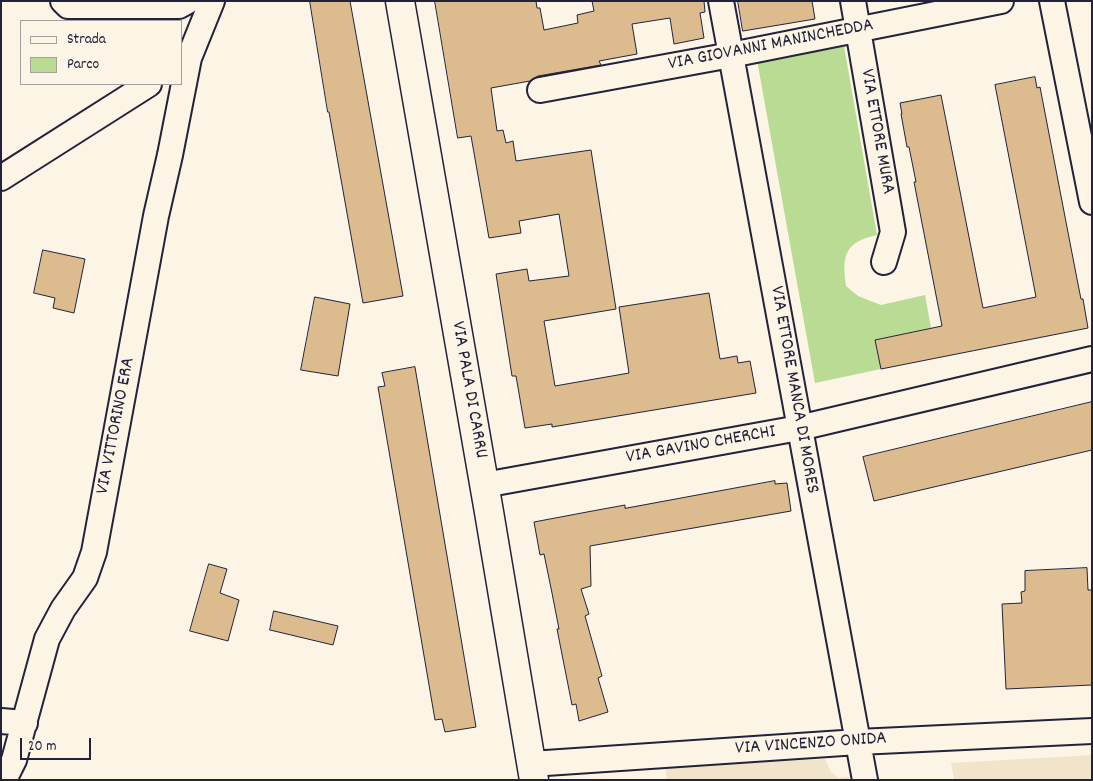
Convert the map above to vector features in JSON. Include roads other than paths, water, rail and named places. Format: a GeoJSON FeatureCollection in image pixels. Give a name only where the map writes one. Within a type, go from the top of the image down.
{"type":"FeatureCollection","features":[{"type":"Feature","properties":{"kind":"street"},"geometry":{"type":"LineString","coordinates":[[62,1],[68,6],[179,6],[188,1]]}},
{"type":"Feature","properties":{"kind":"street","name":"VIA VITTORINO ERA"},"geometry":{"type":"LineString","coordinates":[[182,80],[185,61],[212,1]]}},
{"type":"Feature","properties":{"kind":"street","name":"VIA PALA DI CARRU"},"geometry":{"type":"LineString","coordinates":[[400,1],[532,772]]}},
{"type":"Feature","properties":{"kind":"street","name":"VIA ETTORE MANCA DI MORES"},"geometry":{"type":"LineString","coordinates":[[721,1],[865,780]]}},
{"type":"Feature","properties":{"kind":"street","name":"VIA ETTORE MURA"},"geometry":{"type":"LineString","coordinates":[[853,1],[893,232],[884,262]]}},
{"type":"Feature","properties":{"kind":"street","name":"VIA GIOVANNI MANINCHEDDA"},"geometry":{"type":"LineString","coordinates":[[540,90],[731,55],[1002,1]]}},
{"type":"Feature","properties":{"kind":"street"},"geometry":{"type":"LineString","coordinates":[[1052,1],[1092,199]]}},
{"type":"Feature","properties":{"kind":"street"},"geometry":{"type":"LineString","coordinates":[[1,178],[147,85]]}},
{"type":"Feature","properties":{"kind":"street","name":"VIA VITTORINO ERA"},"geometry":{"type":"LineString","coordinates":[[4,780],[14,760],[25,724],[47,639],[63,609],[85,578],[94,552],[153,233],[170,155],[181,85]]}},
{"type":"Feature","properties":{"kind":"street","name":"VIA GAVINO CHERCHI"},"geometry":{"type":"LineString","coordinates":[[484,485],[799,428],[1092,359]]}},
{"type":"Feature","properties":{"kind":"street"},"geometry":{"type":"LineString","coordinates":[[1,721],[25,724]]}},
{"type":"Feature","properties":{"kind":"street","name":"VIA VINCENZO ONIDA"},"geometry":{"type":"LineString","coordinates":[[532,772],[858,742],[1092,731]]}}]}
